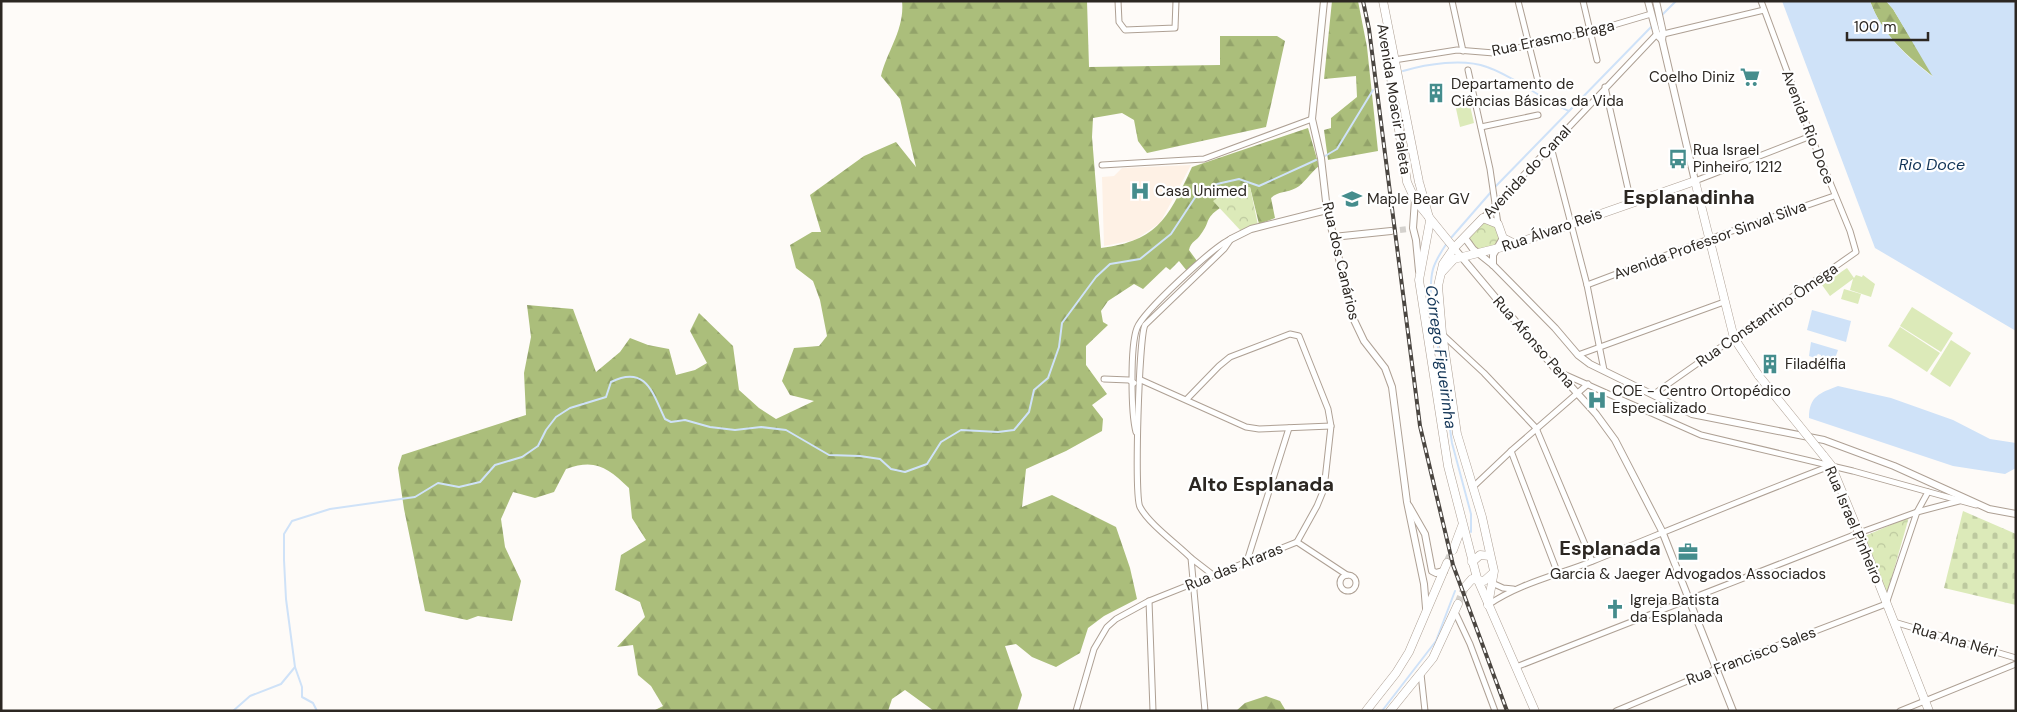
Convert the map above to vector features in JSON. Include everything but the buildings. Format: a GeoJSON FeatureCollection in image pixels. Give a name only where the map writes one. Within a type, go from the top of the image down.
{"type":"FeatureCollection","features":[{"type":"Feature","properties":{"kind":"main road","name":"Avenida Moacir Paleta"},"geometry":{"type":"LineString","coordinates":[[1382,1],[1423,202],[1430,221]]}},
{"type":"Feature","properties":{"kind":"main road","name":"Avenida Moacir Paleta"},"geometry":{"type":"LineString","coordinates":[[1382,1],[1407,182],[1414,200],[1453,247]]}},
{"type":"Feature","properties":{"kind":"main road"},"geometry":{"type":"LineString","coordinates":[[1402,146],[1412,144]]}},
{"type":"Feature","properties":{"kind":"main road","name":"Rua Álvaro Reis"},"geometry":{"type":"LineString","coordinates":[[1462,257],[1494,251],[1695,181]]}},
{"type":"Feature","properties":{"kind":"main road","name":"Rua Israel Pinheiro"},"geometry":{"type":"LineString","coordinates":[[1695,181],[1734,338],[1759,376],[1831,465],[1860,533],[1929,711]]}},
{"type":"Feature","properties":{"kind":"main road"},"geometry":{"type":"LineString","coordinates":[[1483,218],[1498,224],[1503,238],[1515,244]]}},
{"type":"Feature","properties":{"kind":"main road","name":"Avenida do Canal"},"geometry":{"type":"LineString","coordinates":[[1440,275],[1453,247],[1465,238],[1483,218]]}},
{"type":"Feature","properties":{"kind":"main road"},"geometry":{"type":"LineString","coordinates":[[1430,221],[1419,280],[1450,436],[1473,487],[1494,571],[1488,605]]}},
{"type":"Feature","properties":{"kind":"main road"},"geometry":{"type":"LineString","coordinates":[[1462,257],[1449,263],[1440,275],[1438,293],[1450,436],[1462,526],[1477,578],[1534,711]]}},
{"type":"Feature","properties":{"kind":"main road"},"geometry":{"type":"LineString","coordinates":[[1453,550],[1462,526]]}},
{"type":"Feature","properties":{"kind":"main road"},"geometry":{"type":"LineString","coordinates":[[1472,562],[1480,555],[1490,556]]}},
{"type":"Feature","properties":{"kind":"main road"},"geometry":{"type":"LineString","coordinates":[[1366,711],[1400,666],[1426,614],[1446,567]]}},
{"type":"Feature","properties":{"kind":"main road"},"geometry":{"type":"LineString","coordinates":[[1465,587],[1470,580],[1477,578],[1484,581],[1488,579],[1494,571]]}},
{"type":"Feature","properties":{"kind":"main road"},"geometry":{"type":"LineString","coordinates":[[1390,711],[1438,651],[1458,604]]}},
{"type":"Feature","properties":{"kind":"street"},"geometry":{"type":"LineString","coordinates":[[1118,1],[1119,22],[1125,30],[1175,28],[1176,1]]}},
{"type":"Feature","properties":{"kind":"street","name":"Rua dos Canários"},"geometry":{"type":"LineString","coordinates":[[1324,1],[1312,119],[1321,158],[1327,210],[1358,331],[1389,377],[1407,502],[1426,598],[1426,614]]}},
{"type":"Feature","properties":{"kind":"street"},"geometry":{"type":"LineString","coordinates":[[1452,1],[1463,51]]}},
{"type":"Feature","properties":{"kind":"street"},"geometry":{"type":"LineString","coordinates":[[1518,1],[1538,81]]}},
{"type":"Feature","properties":{"kind":"street"},"geometry":{"type":"LineString","coordinates":[[1583,1],[1596,60]]}},
{"type":"Feature","properties":{"kind":"street","name":"Rua Israel Pinheiro"},"geometry":{"type":"LineString","coordinates":[[1648,1],[1651,14],[1662,40],[1695,181]]}},
{"type":"Feature","properties":{"kind":"street","name":"Avenida Rio Doce"},"geometry":{"type":"LineString","coordinates":[[1760,1],[1834,196],[1850,231],[1856,252]]}},
{"type":"Feature","properties":{"kind":"street"},"geometry":{"type":"LineString","coordinates":[[1656,3],[1659,30],[1764,10]]}},
{"type":"Feature","properties":{"kind":"street","name":"Rua Erasmo Braga"},"geometry":{"type":"LineString","coordinates":[[1394,60],[1433,52],[1494,53],[1590,32],[1651,14]]}},
{"type":"Feature","properties":{"kind":"street","name":"Avenida do Canal"},"geometry":{"type":"LineString","coordinates":[[1483,218],[1659,30]]}},
{"type":"Feature","properties":{"kind":"street"},"geometry":{"type":"LineString","coordinates":[[1468,70],[1492,179],[1498,224]]}},
{"type":"Feature","properties":{"kind":"street"},"geometry":{"type":"LineString","coordinates":[[1605,87],[1631,202]]}},
{"type":"Feature","properties":{"kind":"street"},"geometry":{"type":"LineString","coordinates":[[1481,127],[1538,115]]}},
{"type":"Feature","properties":{"kind":"street"},"geometry":{"type":"LineString","coordinates":[[1102,165],[1204,159],[1312,119]]}},
{"type":"Feature","properties":{"kind":"street","name":"Rua Álvaro Reis"},"geometry":{"type":"LineString","coordinates":[[1695,181],[1811,136]]}},
{"type":"Feature","properties":{"kind":"street"},"geometry":{"type":"LineString","coordinates":[[1551,147],[1587,285],[1604,370]]}},
{"type":"Feature","properties":{"kind":"street","name":"Avenida Professor Sinval Silva"},"geometry":{"type":"LineString","coordinates":[[1587,285],[1708,239],[1834,196]]}},
{"type":"Feature","properties":{"kind":"street"},"geometry":{"type":"LineString","coordinates":[[1414,200],[1410,229],[1416,240],[1419,280]]}},
{"type":"Feature","properties":{"kind":"street"},"geometry":{"type":"LineString","coordinates":[[1137,435],[1134,420],[1132,380],[1133,343],[1140,329],[1224,249],[1231,239],[1251,229],[1327,210]]}},
{"type":"Feature","properties":{"kind":"street"},"geometry":{"type":"LineString","coordinates":[[1333,237],[1391,231]]}},
{"type":"Feature","properties":{"kind":"street"},"geometry":{"type":"LineString","coordinates":[[1465,238],[1555,328],[1578,355],[1604,370],[1702,416],[1824,440],[1894,466],[1988,508]]}},
{"type":"Feature","properties":{"kind":"street"},"geometry":{"type":"LineString","coordinates":[[1493,265],[1494,251],[1503,238]]}},
{"type":"Feature","properties":{"kind":"street","name":"Rua Afonso Pena"},"geometry":{"type":"LineString","coordinates":[[1453,247],[1557,371],[1578,392],[1615,440],[1662,531],[1733,711]]}},
{"type":"Feature","properties":{"kind":"street","name":"Rua Constantino Ômega"},"geometry":{"type":"LineString","coordinates":[[1654,394],[1856,252]]}},
{"type":"Feature","properties":{"kind":"street"},"geometry":{"type":"LineString","coordinates":[[1578,355],[1724,302]]}},
{"type":"Feature","properties":{"kind":"street"},"geometry":{"type":"LineString","coordinates":[[1140,329],[1141,380],[1137,435],[1137,494],[1140,508],[1191,558],[1213,575]]}},
{"type":"Feature","properties":{"kind":"street"},"geometry":{"type":"LineString","coordinates":[[1442,333],[1484,373],[1536,428],[1592,561]]}},
{"type":"Feature","properties":{"kind":"street","name":"Rua das Araras"},"geometry":{"type":"LineString","coordinates":[[1076,711],[1094,649],[1107,627],[1123,614],[1149,601],[1247,560],[1297,542],[1324,490],[1331,426],[1328,409],[1296,334],[1290,334],[1230,357],[1187,399]]}},
{"type":"Feature","properties":{"kind":"street"},"geometry":{"type":"LineString","coordinates":[[1557,371],[1679,427],[1701,435],[1831,465],[1959,501],[2016,514]]}},
{"type":"Feature","properties":{"kind":"street"},"geometry":{"type":"LineString","coordinates":[[1104,379],[1132,380]]}},
{"type":"Feature","properties":{"kind":"street"},"geometry":{"type":"LineString","coordinates":[[1141,380],[1246,427],[1259,429],[1331,426]]}},
{"type":"Feature","properties":{"kind":"street"},"geometry":{"type":"LineString","coordinates":[[1473,487],[1536,428],[1588,384]]}},
{"type":"Feature","properties":{"kind":"street"},"geometry":{"type":"LineString","coordinates":[[1247,560],[1289,428]]}},
{"type":"Feature","properties":{"kind":"street"},"geometry":{"type":"LineString","coordinates":[[1511,451],[1558,574]]}},
{"type":"Feature","properties":{"kind":"street"},"geometry":{"type":"LineString","coordinates":[[1488,605],[1513,589],[1592,561],[1662,531],[1831,465]]}},
{"type":"Feature","properties":{"kind":"street"},"geometry":{"type":"LineString","coordinates":[[1886,604],[1918,512],[1928,492]]}},
{"type":"Feature","properties":{"kind":"street"},"geometry":{"type":"LineString","coordinates":[[1516,667],[1689,598],[1860,533],[1918,512],[1959,501]]}},
{"type":"Feature","properties":{"kind":"street"},"geometry":{"type":"LineString","coordinates":[[1407,502],[1425,534],[1432,571],[1436,573],[1446,567]]}},
{"type":"Feature","properties":{"kind":"street"},"geometry":{"type":"LineString","coordinates":[[1297,542],[1347,575]]}},
{"type":"Feature","properties":{"kind":"street"},"geometry":{"type":"LineString","coordinates":[[1191,558],[1205,711]]}},
{"type":"Feature","properties":{"kind":"street"},"geometry":{"type":"LineString","coordinates":[[1492,583],[1502,588],[1513,589]]}},
{"type":"Feature","properties":{"kind":"street"},"geometry":{"type":"LineString","coordinates":[[1149,601],[1153,711]]}},
{"type":"Feature","properties":{"kind":"street","name":"Rua Francisco Sales"},"geometry":{"type":"LineString","coordinates":[[1616,711],[1716,669],[1886,604]]}},
{"type":"Feature","properties":{"kind":"street"},"geometry":{"type":"LineString","coordinates":[[1454,612],[1470,644],[1495,711]]}},
{"type":"Feature","properties":{"kind":"street","name":"Rua Ana Néri"},"geometry":{"type":"LineString","coordinates":[[1894,622],[2016,658]]}},
{"type":"Feature","properties":{"kind":"street"},"geometry":{"type":"LineString","coordinates":[[1900,711],[2016,664]]}},
{"type":"Feature","properties":{"kind":"street"},"geometry":{"type":"LineString","coordinates":[[1421,674],[1425,711]]}},
{"type":"Feature","properties":{"kind":"shaded area","name":"Casa Unimed"},"geometry":{"type":"Polygon","coordinates":[[[1191,165],[1160,223],[1135,240],[1104,246],[1102,177],[1114,176],[1122,168],[1191,165]]]}},
{"type":"Feature","properties":{"kind":"green space"},"geometry":{"type":"Polygon","coordinates":[[[902,1],[1087,1],[1089,67],[1220,65],[1220,36],[1277,36],[1285,41],[1266,127],[1147,153],[1138,141],[1134,120],[1122,113],[1093,118],[1092,137],[1101,248],[1121,245],[1136,239],[1160,223],[1176,199],[1192,167],[1308,128],[1319,166],[1293,190],[1277,194],[1271,198],[1275,218],[1259,224],[1250,187],[1214,201],[1220,208],[1212,215],[1204,230],[1190,247],[1189,250],[1197,261],[1187,271],[1179,261],[1170,270],[1166,267],[1143,289],[1134,284],[1108,301],[1101,311],[1103,322],[1108,325],[1086,346],[1086,365],[1107,394],[1092,405],[1103,419],[1102,431],[1066,451],[1026,469],[1022,507],[1052,495],[1116,527],[1130,568],[1137,599],[1104,616],[1088,628],[1080,653],[1056,667],[1032,657],[1016,644],[1005,646],[1022,695],[1017,711],[934,711],[905,690],[892,699],[888,711],[653,711],[663,706],[651,686],[638,675],[633,645],[617,647],[645,617],[640,602],[615,590],[621,555],[646,540],[632,518],[629,488],[608,470],[594,465],[586,465],[566,469],[554,492],[535,498],[513,492],[501,519],[505,547],[521,581],[512,621],[478,616],[467,620],[425,611],[404,509],[398,468],[402,455],[526,415],[524,373],[531,337],[527,305],[573,309],[596,372],[620,352],[630,338],[648,345],[669,349],[676,375],[695,370],[707,363],[690,331],[699,313],[733,346],[739,390],[759,408],[776,419],[814,401],[790,395],[782,381],[794,348],[819,346],[827,336],[820,300],[813,281],[796,268],[790,245],[812,232],[821,232],[810,195],[864,156],[896,142],[916,167],[900,99],[881,76],[901,21],[902,1]]]}},
{"type":"Feature","properties":{"kind":"green space"},"geometry":{"type":"Polygon","coordinates":[[[1332,1],[1358,1],[1367,47],[1378,151],[1328,160],[1324,130],[1331,128],[1331,118],[1357,97],[1356,76],[1324,79],[1332,1]]]}},
{"type":"Feature","properties":{"kind":"green space"},"geometry":{"type":"Polygon","coordinates":[[[1870,1],[1886,1],[1893,9],[1935,78],[1905,53],[1888,35],[1870,1]]]}},
{"type":"Feature","properties":{"kind":"green space"},"geometry":{"type":"Polygon","coordinates":[[[1469,101],[1474,123],[1460,127],[1455,104],[1469,101]]]}},
{"type":"Feature","properties":{"kind":"green space"},"geometry":{"type":"Polygon","coordinates":[[[1233,186],[1250,187],[1258,225],[1241,231],[1213,201],[1233,186]]]}},
{"type":"Feature","properties":{"kind":"green space"},"geometry":{"type":"Polygon","coordinates":[[[1484,218],[1495,220],[1503,238],[1495,248],[1479,253],[1466,239],[1484,218]]]}},
{"type":"Feature","properties":{"kind":"green space"},"geometry":{"type":"Polygon","coordinates":[[[1847,268],[1854,278],[1856,275],[1862,277],[1863,275],[1875,284],[1871,297],[1850,290],[1853,279],[1830,296],[1822,285],[1847,268]]]}},
{"type":"Feature","properties":{"kind":"green space"},"geometry":{"type":"Polygon","coordinates":[[[1844,289],[1861,294],[1858,304],[1841,299],[1844,289]]]}},
{"type":"Feature","properties":{"kind":"green space"},"geometry":{"type":"Polygon","coordinates":[[[1912,307],[1953,333],[1941,352],[1900,326],[1912,307]]]}},
{"type":"Feature","properties":{"kind":"green space"},"geometry":{"type":"Polygon","coordinates":[[[1900,327],[1940,353],[1927,372],[1888,346],[1900,327]]]}},
{"type":"Feature","properties":{"kind":"green space"},"geometry":{"type":"Polygon","coordinates":[[[1951,340],[1971,353],[1950,387],[1930,374],[1951,340]]]}},
{"type":"Feature","properties":{"kind":"green space"},"geometry":{"type":"Polygon","coordinates":[[[1963,511],[2016,534],[2016,605],[1944,588],[1963,511]]]}},
{"type":"Feature","properties":{"kind":"green space"},"geometry":{"type":"Polygon","coordinates":[[[1909,517],[1887,594],[1865,536],[1909,517]]]}},
{"type":"Feature","properties":{"kind":"green space"},"geometry":{"type":"Polygon","coordinates":[[[1266,696],[1280,701],[1286,711],[1236,711],[1245,703],[1266,696]]]}},
{"type":"Feature","properties":{"kind":"water","name":"Rio Doce"},"geometry":{"type":"Polygon","coordinates":[[[1782,1],[1870,1],[1881,24],[1896,44],[1933,77],[1893,9],[1886,1],[2016,1],[2016,331],[1875,248],[1782,1]]]}},
{"type":"Feature","properties":{"kind":"water"},"geometry":{"type":"Polygon","coordinates":[[[1812,310],[1851,321],[1846,342],[1807,330],[1812,310]]]}},
{"type":"Feature","properties":{"kind":"water"},"geometry":{"type":"Polygon","coordinates":[[[1811,342],[1838,350],[1831,370],[1819,367],[1821,355],[1818,354],[1815,358],[1809,356],[1811,342]]]}},
{"type":"Feature","properties":{"kind":"water"},"geometry":{"type":"Polygon","coordinates":[[[1838,386],[1891,398],[1953,420],[1990,439],[2016,443],[2016,468],[2005,474],[1953,466],[1809,418],[1813,400],[1821,393],[1838,386]]]}},
{"type":"Feature","properties":{"kind":"waterway"},"geometry":{"type":"LineString","coordinates":[[1661,16],[1676,1]]}},
{"type":"Feature","properties":{"kind":"waterway"},"geometry":{"type":"LineString","coordinates":[[1494,188],[1653,25]]}},
{"type":"Feature","properties":{"kind":"waterway"},"geometry":{"type":"LineString","coordinates":[[1403,71],[1445,63],[1477,64],[1508,76],[1569,111]]}},
{"type":"Feature","properties":{"kind":"waterway"},"geometry":{"type":"LineString","coordinates":[[1325,156],[1337,149],[1373,90]]}},
{"type":"Feature","properties":{"kind":"waterway"},"geometry":{"type":"LineString","coordinates":[[233,711],[250,696],[281,684],[295,667],[286,599],[284,560],[284,534],[292,521],[330,509],[415,497],[438,483],[459,487],[480,482],[495,465],[522,457],[538,446],[546,430],[556,417],[570,408],[606,397],[611,382],[623,377],[641,379],[652,392],[665,419],[671,422],[685,420],[710,427],[735,430],[761,427],[786,430],[829,455],[880,459],[891,469],[905,472],[927,464],[941,442],[961,430],[998,432],[1014,430],[1029,412],[1034,390],[1048,378],[1059,347],[1062,323],[1096,277],[1110,264],[1140,259],[1171,234],[1196,196],[1217,184],[1239,179],[1259,186],[1316,160]]}},
{"type":"Feature","properties":{"kind":"waterway","name":"Córrego Figueirinha"},"geometry":{"type":"LineString","coordinates":[[1450,239],[1491,192]]}},
{"type":"Feature","properties":{"kind":"waterway","name":"Córrego Figueirinha"},"geometry":{"type":"LineString","coordinates":[[1447,243],[1433,269],[1431,299],[1452,443],[1471,514],[1471,532]]}},
{"type":"Feature","properties":{"kind":"waterway","name":"Córrego Figueirinha"},"geometry":{"type":"LineString","coordinates":[[1382,711],[1436,641],[1455,591]]}},
{"type":"Feature","properties":{"kind":"waterway"},"geometry":{"type":"LineString","coordinates":[[295,667],[302,687],[302,697],[313,703],[317,711]]}},
{"type":"Feature","properties":{"kind":"tunnel"},"geometry":{"type":"LineString","coordinates":[[1391,231],[1408,229]]}},
{"type":"Feature","properties":{"kind":"tunnel"},"geometry":{"type":"LineString","coordinates":[[1447,563],[1453,550]]}},
{"type":"Feature","properties":{"kind":"tunnel"},"geometry":{"type":"LineString","coordinates":[[1458,604],[1465,587]]}},
{"type":"Feature","properties":{"kind":"railway"},"geometry":{"type":"LineString","coordinates":[[1363,1],[1369,29],[1420,426],[1453,565],[1507,711]]}},
{"type":"Feature","properties":{"kind":"place","name":"Coelho Diniz"},"geometry":{"type":"Point","coordinates":[1750,77]}},
{"type":"Feature","properties":{"kind":"place","name":"Departamento de Ciências Básicas da Vida"},"geometry":{"type":"Point","coordinates":[1436,93]}},
{"type":"Feature","properties":{"kind":"place","name":"Rua Israel Pinheiro, 1212"},"geometry":{"type":"Point","coordinates":[1678,159]}},
{"type":"Feature","properties":{"kind":"place","name":"Casa Unimed"},"geometry":{"type":"Point","coordinates":[1140,191]}},
{"type":"Feature","properties":{"kind":"place","name":"Maple Bear GV"},"geometry":{"type":"Point","coordinates":[1352,199]}},
{"type":"Feature","properties":{"kind":"place","name":"Filadélfia"},"geometry":{"type":"Point","coordinates":[1770,364]}},
{"type":"Feature","properties":{"kind":"place","name":"COE - Centro Ortopédico Especializado"},"geometry":{"type":"Point","coordinates":[1597,400]}},
{"type":"Feature","properties":{"kind":"place","name":"Garcia & Jaeger Advogados Associados"},"geometry":{"type":"Point","coordinates":[1688,552]}},
{"type":"Feature","properties":{"kind":"place","name":"Igreja Batista da Esplanada"},"geometry":{"type":"Point","coordinates":[1615,609]}},
{"type":"Feature","properties":{"kind":"district","name":"Esplanadinha"},"geometry":{"type":"Point","coordinates":[1689,197]}},
{"type":"Feature","properties":{"kind":"district","name":"Alto Esplanada"},"geometry":{"type":"Point","coordinates":[1261,484]}},
{"type":"Feature","properties":{"kind":"district","name":"Esplanada"},"geometry":{"type":"Point","coordinates":[1610,548]}}]}
